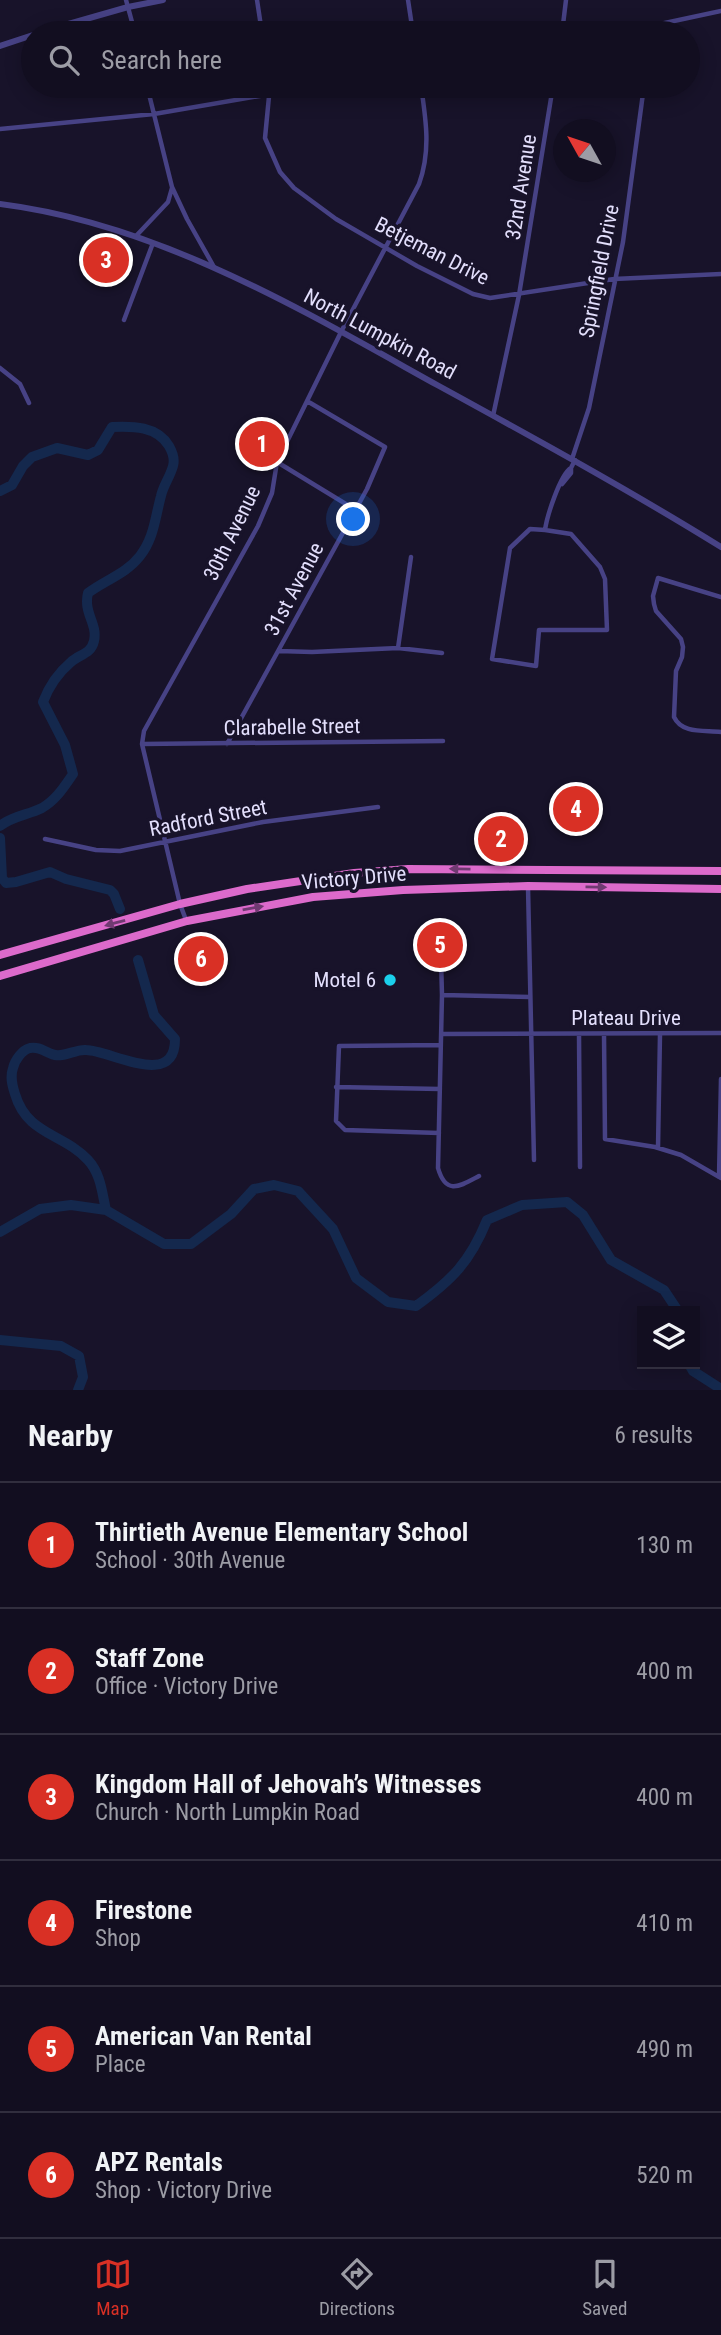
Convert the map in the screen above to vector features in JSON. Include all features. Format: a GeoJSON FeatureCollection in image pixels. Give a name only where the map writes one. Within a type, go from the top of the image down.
{"type":"FeatureCollection","features":[{"type":"Feature","properties":{"kind":"highway","name":"Victory Drive"},"geometry":{"type":"LineString","coordinates":[[0,955],[180,904],[247,889],[354,873],[408,869],[528,868],[721,871]]}},
{"type":"Feature","properties":{"kind":"highway"},"geometry":{"type":"LineString","coordinates":[[528,868],[528,886]]}},
{"type":"Feature","properties":{"kind":"highway","name":"Victory Drive"},"geometry":{"type":"LineString","coordinates":[[0,976],[187,921],[313,897],[403,890],[528,886],[721,889]]}},
{"type":"Feature","properties":{"kind":"street"},"geometry":{"type":"LineString","coordinates":[[75,21],[127,4],[163,0]]}},
{"type":"Feature","properties":{"kind":"street"},"geometry":{"type":"LineString","coordinates":[[257,0],[260,21]]}},
{"type":"Feature","properties":{"kind":"street"},"geometry":{"type":"LineString","coordinates":[[408,0],[411,21]]}},
{"type":"Feature","properties":{"kind":"street"},"geometry":{"type":"LineString","coordinates":[[563,21],[566,0]]}},
{"type":"Feature","properties":{"kind":"street"},"geometry":{"type":"LineString","coordinates":[[127,4],[132,21]]}},
{"type":"Feature","properties":{"kind":"street"},"geometry":{"type":"LineString","coordinates":[[671,21],[721,10]]}},
{"type":"Feature","properties":{"kind":"street"},"geometry":{"type":"LineString","coordinates":[[0,46],[21,39]]}},
{"type":"Feature","properties":{"kind":"street"},"geometry":{"type":"LineString","coordinates":[[150,98],[172,187],[214,267]]}},
{"type":"Feature","properties":{"kind":"street"},"geometry":{"type":"LineString","coordinates":[[0,130],[154,114],[228,98]]}},
{"type":"Feature","properties":{"kind":"street","name":"Betjeman Drive"},"geometry":{"type":"LineString","coordinates":[[269,98],[265,138],[280,172],[308,200],[384,247],[473,295],[491,298],[519,295],[614,279],[721,275]]}},
{"type":"Feature","properties":{"kind":"street","name":"30th Avenue"},"geometry":{"type":"LineString","coordinates":[[142,744],[144,731],[258,526],[272,493],[276,462],[384,247],[419,184],[425,167],[428,129],[423,98]]}},
{"type":"Feature","properties":{"kind":"street","name":"32nd Avenue"},"geometry":{"type":"LineString","coordinates":[[493,416],[519,295],[551,98]]}},
{"type":"Feature","properties":{"kind":"street","name":"Springfield Drive"},"geometry":{"type":"LineString","coordinates":[[545,530],[561,478],[573,460],[589,408],[623,242],[642,98]]}},
{"type":"Feature","properties":{"kind":"street"},"geometry":{"type":"LineString","coordinates":[[135,237],[168,202],[172,187]]}},
{"type":"Feature","properties":{"kind":"street","name":"North Lumpkin Road"},"geometry":{"type":"LineString","coordinates":[[0,204],[66,216],[153,243],[214,267],[341,332],[573,460],[666,512],[721,547]]}},
{"type":"Feature","properties":{"kind":"street"},"geometry":{"type":"LineString","coordinates":[[124,320],[153,243]]}},
{"type":"Feature","properties":{"kind":"street"},"geometry":{"type":"LineString","coordinates":[[0,368],[20,384],[29,403]]}},
{"type":"Feature","properties":{"kind":"street","name":"31st Avenue"},"geometry":{"type":"LineString","coordinates":[[227,744],[354,509],[372,481],[385,447],[307,401]]}},
{"type":"Feature","properties":{"kind":"street"},"geometry":{"type":"LineString","coordinates":[[276,462],[354,509]]}},
{"type":"Feature","properties":{"kind":"street"},"geometry":{"type":"LineString","coordinates":[[530,529],[545,530],[572,534],[600,566],[604,579],[607,631],[539,630],[536,666],[492,659],[510,548],[530,529]]}},
{"type":"Feature","properties":{"kind":"street"},"geometry":{"type":"LineString","coordinates":[[398,648],[411,556]]}},
{"type":"Feature","properties":{"kind":"street"},"geometry":{"type":"LineString","coordinates":[[721,597],[658,578],[653,596],[656,611],[681,639],[683,647],[676,671],[674,717],[685,729],[721,732]]}},
{"type":"Feature","properties":{"kind":"street"},"geometry":{"type":"LineString","coordinates":[[278,651],[398,648],[442,653]]}},
{"type":"Feature","properties":{"kind":"street","name":"Clarabelle Street"},"geometry":{"type":"LineString","coordinates":[[142,744],[443,741]]}},
{"type":"Feature","properties":{"kind":"street"},"geometry":{"type":"LineString","coordinates":[[142,744],[180,904],[187,921]]}},
{"type":"Feature","properties":{"kind":"street","name":"Radford Street"},"geometry":{"type":"LineString","coordinates":[[45,839],[96,850],[120,851],[263,822],[378,807]]}},
{"type":"Feature","properties":{"kind":"street"},"geometry":{"type":"LineString","coordinates":[[528,886],[534,1160]]}},
{"type":"Feature","properties":{"kind":"street"},"geometry":{"type":"LineString","coordinates":[[441,959],[438,1168],[442,1180],[457,1187],[479,1176]]}},
{"type":"Feature","properties":{"kind":"street"},"geometry":{"type":"LineString","coordinates":[[442,995],[530,997]]}},
{"type":"Feature","properties":{"kind":"street","name":"Plateau Drive"},"geometry":{"type":"LineString","coordinates":[[441,1034],[721,1033]]}},
{"type":"Feature","properties":{"kind":"street"},"geometry":{"type":"LineString","coordinates":[[579,1034],[580,1167]]}},
{"type":"Feature","properties":{"kind":"street"},"geometry":{"type":"LineString","coordinates":[[604,1034],[606,1139],[681,1155],[720,1177],[721,1079]]}},
{"type":"Feature","properties":{"kind":"street"},"geometry":{"type":"LineString","coordinates":[[658,1148],[660,1034]]}},
{"type":"Feature","properties":{"kind":"street"},"geometry":{"type":"LineString","coordinates":[[439,1133],[345,1130],[336,1121],[336,1087],[339,1046],[441,1045]]}},
{"type":"Feature","properties":{"kind":"street"},"geometry":{"type":"LineString","coordinates":[[336,1087],[440,1089]]}},
{"type":"Feature","properties":{"kind":"waterway"},"geometry":{"type":"LineString","coordinates":[[0,491],[12,485],[32,457],[57,448],[88,455],[98,450],[112,427],[136,427],[158,434],[169,446],[174,461],[145,549],[128,568],[88,593],[87,607],[95,635],[93,645],[62,671],[43,702],[65,745],[73,774],[47,805],[0,826]]}},
{"type":"Feature","properties":{"kind":"waterway"},"geometry":{"type":"LineString","coordinates":[[0,838],[2,878],[6,883],[50,872],[66,879],[110,890],[120,909]]}},
{"type":"Feature","properties":{"kind":"waterway"},"geometry":{"type":"LineString","coordinates":[[106,1210],[92,1165],[78,1151],[28,1118],[15,1094],[12,1075],[19,1056],[27,1049],[34,1048],[55,1055],[86,1050],[140,1064],[164,1062],[172,1054],[175,1039],[154,1015],[138,960]]}},
{"type":"Feature","properties":{"kind":"waterway"},"geometry":{"type":"LineString","coordinates":[[0,1232],[40,1209],[71,1205],[106,1210],[164,1244],[191,1244],[231,1214],[254,1189],[274,1185],[298,1191],[333,1229],[356,1278],[388,1302],[416,1306],[459,1269],[474,1248],[487,1220],[522,1205],[567,1202],[583,1215],[611,1260],[664,1290],[675,1306]]}},
{"type":"Feature","properties":{"kind":"waterway"},"geometry":{"type":"LineString","coordinates":[[0,1340],[61,1346],[79,1356],[83,1377],[78,1390]]}},
{"type":"Feature","properties":{"kind":"waterway"},"geometry":{"type":"LineString","coordinates":[[692,1369],[721,1389]]}},
{"type":"Feature","properties":{"kind":"place","name":"Kingdom Hall of Jehovah’s Witnesses"},"geometry":{"type":"Point","coordinates":[106,260]}},
{"type":"Feature","properties":{"kind":"place","name":"Thirtieth Avenue Elementary School"},"geometry":{"type":"Point","coordinates":[262,444]}},
{"type":"Feature","properties":{"kind":"place","name":"Firestone"},"geometry":{"type":"Point","coordinates":[576,809]}},
{"type":"Feature","properties":{"kind":"place","name":"Staff Zone"},"geometry":{"type":"Point","coordinates":[501,839]}},
{"type":"Feature","properties":{"kind":"place","name":"American Van Rental"},"geometry":{"type":"Point","coordinates":[440,945]}},
{"type":"Feature","properties":{"kind":"place","name":"APZ Rentals"},"geometry":{"type":"Point","coordinates":[201,959]}},
{"type":"Feature","properties":{"kind":"place","name":"Motel 6"},"geometry":{"type":"Point","coordinates":[390,980]}}]}
